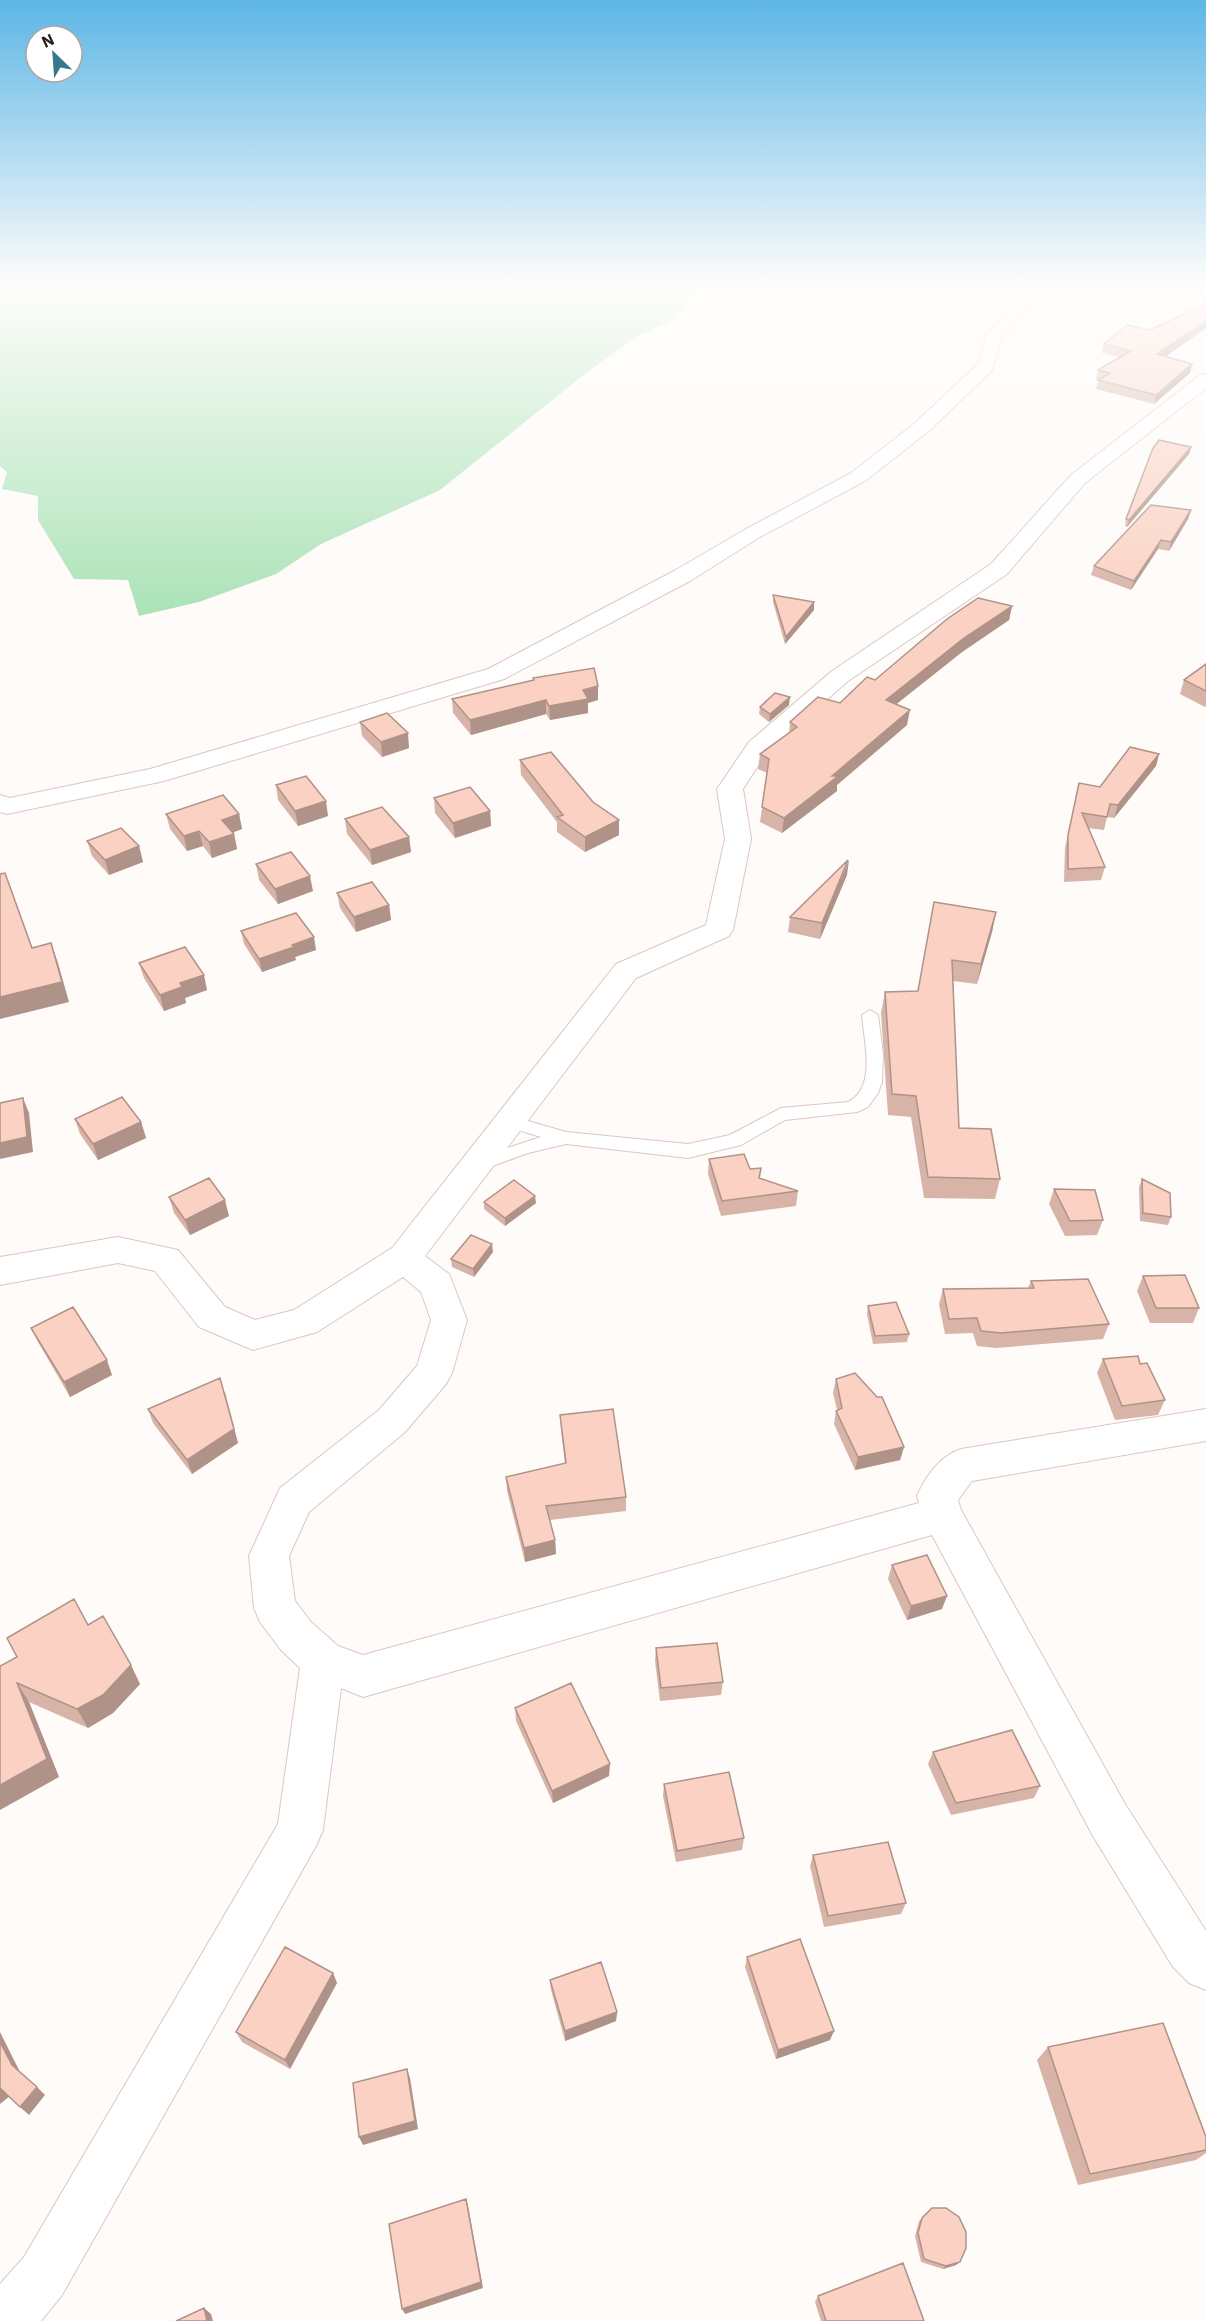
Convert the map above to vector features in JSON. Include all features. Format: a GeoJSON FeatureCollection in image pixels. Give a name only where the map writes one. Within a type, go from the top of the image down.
{"type":"FeatureCollection","features":[{"type":"Feature","properties":{"kind":"street"},"geometry":{"type":"LineString","coordinates":[[0,803],[7,806],[156,776],[496,674],[682,576],[753,533],[858,477],[922,427],[957,393]]}},
{"type":"Feature","properties":{"kind":"street"},"geometry":{"type":"LineString","coordinates":[[0,1271],[118,1250],[166,1260],[212,1317],[253,1335],[304,1322],[404,1258],[479,1164],[626,971],[719,930],[738,839],[730,789],[758,747],[840,676],[999,569],[1078,479],[1188,393]]}},
{"type":"Feature","properties":{"kind":"street"},"geometry":{"type":"LineString","coordinates":[[404,1258],[436,1284],[449,1320],[433,1373],[392,1421],[294,1500],[269,1556],[275,1608],[296,1636],[323,1660],[363,1676],[942,1514]]}},
{"type":"Feature","properties":{"kind":"street"},"geometry":{"type":"LineString","coordinates":[[1206,1425],[961,1466],[938,1496],[942,1514],[1109,1820],[1190,1950],[1206,1966]]}},
{"type":"Feature","properties":{"kind":"street"},"geometry":{"type":"LineString","coordinates":[[5,2321],[43,2276],[300,1830],[323,1660]]}},
{"type":"Feature","properties":{"kind":"lane"},"geometry":{"type":"LineString","coordinates":[[511,1122],[566,1138],[688,1151],[735,1140],[780,1114],[860,1106],[869,1097],[874,1080],[870,1015]]}},
{"type":"Feature","properties":{"kind":"lane"},"geometry":{"type":"LineString","coordinates":[[479,1164],[525,1147],[566,1138]]}},
{"type":"Feature","properties":{"kind":"green space"},"geometry":{"type":"Polygon","coordinates":[[[0,393],[561,393],[440,490],[321,544],[276,574],[199,602],[139,616],[128,580],[74,579],[38,520],[38,496],[2,489],[7,472],[0,466],[0,393]]]}},
{"type":"Feature","properties":{"kind":"building"},"geometry":{"type":"Polygon","coordinates":[[[1159,440],[1191,447],[1129,520],[1126,519],[1153,448],[1159,440]]]}},
{"type":"Feature","properties":{"kind":"building"},"geometry":{"type":"Polygon","coordinates":[[[1151,505],[1191,510],[1171,542],[1161,540],[1134,581],[1094,566],[1151,505]]]}},
{"type":"Feature","properties":{"kind":"building"},"geometry":{"type":"Polygon","coordinates":[[[773,595],[814,602],[786,637],[773,595]]]}},
{"type":"Feature","properties":{"kind":"building"},"geometry":{"type":"Polygon","coordinates":[[[978,598],[1012,606],[964,638],[886,700],[910,710],[832,776],[838,776],[784,818],[762,807],[769,759],[760,754],[797,727],[790,722],[818,697],[840,703],[867,677],[875,680],[947,619],[978,598]]]}},
{"type":"Feature","properties":{"kind":"building"},"geometry":{"type":"Polygon","coordinates":[[[1206,664],[1206,691],[1184,680],[1206,664]]]}},
{"type":"Feature","properties":{"kind":"building"},"geometry":{"type":"Polygon","coordinates":[[[594,668],[598,686],[583,690],[588,699],[549,706],[546,700],[470,720],[452,699],[534,680],[533,678],[594,668]]]}},
{"type":"Feature","properties":{"kind":"building"},"geometry":{"type":"Polygon","coordinates":[[[775,693],[790,697],[770,714],[760,707],[775,693]]]}},
{"type":"Feature","properties":{"kind":"building"},"geometry":{"type":"Polygon","coordinates":[[[387,713],[408,733],[381,742],[360,722],[387,713]]]}},
{"type":"Feature","properties":{"kind":"building"},"geometry":{"type":"Polygon","coordinates":[[[1130,747],[1159,754],[1118,805],[1110,804],[1107,817],[1082,813],[1105,867],[1068,869],[1068,835],[1079,783],[1100,787],[1130,747]]]}},
{"type":"Feature","properties":{"kind":"building"},"geometry":{"type":"Polygon","coordinates":[[[551,752],[593,802],[619,820],[585,837],[557,817],[563,815],[520,760],[551,752]]]}},
{"type":"Feature","properties":{"kind":"building"},"geometry":{"type":"Polygon","coordinates":[[[306,776],[326,801],[295,811],[276,785],[306,776]]]}},
{"type":"Feature","properties":{"kind":"building"},"geometry":{"type":"Polygon","coordinates":[[[470,787],[490,811],[453,823],[434,798],[470,787]]]}},
{"type":"Feature","properties":{"kind":"building"},"geometry":{"type":"Polygon","coordinates":[[[223,795],[239,814],[222,820],[234,834],[209,842],[199,831],[184,836],[166,814],[223,795]]]}},
{"type":"Feature","properties":{"kind":"building"},"geometry":{"type":"Polygon","coordinates":[[[382,807],[409,837],[370,850],[345,819],[382,807]]]}},
{"type":"Feature","properties":{"kind":"building"},"geometry":{"type":"Polygon","coordinates":[[[121,828],[139,846],[105,860],[87,841],[121,828]]]}},
{"type":"Feature","properties":{"kind":"building"},"geometry":{"type":"Polygon","coordinates":[[[291,852],[310,876],[275,889],[256,864],[291,852]]]}},
{"type":"Feature","properties":{"kind":"building"},"geometry":{"type":"Polygon","coordinates":[[[848,860],[822,923],[790,917],[848,860]]]}},
{"type":"Feature","properties":{"kind":"building"},"geometry":{"type":"Polygon","coordinates":[[[5,873],[32,948],[51,943],[62,982],[0,997],[0,874],[5,873]]]}},
{"type":"Feature","properties":{"kind":"building"},"geometry":{"type":"Polygon","coordinates":[[[372,882],[389,905],[354,917],[337,893],[372,882]]]}},
{"type":"Feature","properties":{"kind":"building"},"geometry":{"type":"Polygon","coordinates":[[[934,902],[996,912],[981,964],[952,960],[959,1128],[991,1129],[1000,1179],[928,1177],[916,1096],[892,1094],[885,992],[918,991],[934,902]]]}},
{"type":"Feature","properties":{"kind":"building"},"geometry":{"type":"Polygon","coordinates":[[[296,913],[314,937],[292,945],[294,947],[259,959],[241,931],[296,913]]]}},
{"type":"Feature","properties":{"kind":"building"},"geometry":{"type":"Polygon","coordinates":[[[185,947],[204,975],[180,983],[182,987],[160,995],[139,963],[185,947]]]}},
{"type":"Feature","properties":{"kind":"building"},"geometry":{"type":"Polygon","coordinates":[[[122,1097],[141,1122],[93,1144],[75,1119],[122,1097]]]}},
{"type":"Feature","properties":{"kind":"building"},"geometry":{"type":"Polygon","coordinates":[[[23,1098],[27,1137],[0,1143],[0,1103],[23,1098]]]}},
{"type":"Feature","properties":{"kind":"building"},"geometry":{"type":"Polygon","coordinates":[[[744,1154],[750,1169],[761,1168],[759,1178],[798,1191],[722,1201],[709,1159],[744,1154]]]}},
{"type":"Feature","properties":{"kind":"building"},"geometry":{"type":"Polygon","coordinates":[[[209,1178],[225,1200],[185,1220],[169,1197],[209,1178]]]}},
{"type":"Feature","properties":{"kind":"building"},"geometry":{"type":"Polygon","coordinates":[[[1142,1179],[1170,1193],[1171,1217],[1143,1213],[1142,1179]]]}},
{"type":"Feature","properties":{"kind":"building"},"geometry":{"type":"Polygon","coordinates":[[[514,1180],[535,1196],[505,1218],[484,1202],[514,1180]]]}},
{"type":"Feature","properties":{"kind":"building"},"geometry":{"type":"Polygon","coordinates":[[[1054,1189],[1095,1190],[1103,1220],[1070,1221],[1054,1189]]]}},
{"type":"Feature","properties":{"kind":"building"},"geometry":{"type":"Polygon","coordinates":[[[471,1235],[492,1244],[473,1269],[451,1259],[471,1235]]]}},
{"type":"Feature","properties":{"kind":"building"},"geometry":{"type":"Polygon","coordinates":[[[1185,1275],[1199,1308],[1156,1308],[1143,1276],[1185,1275]]]}},
{"type":"Feature","properties":{"kind":"building"},"geometry":{"type":"Polygon","coordinates":[[[1088,1279],[1109,1324],[1001,1333],[981,1331],[977,1318],[949,1319],[943,1289],[1034,1288],[1031,1281],[1088,1279]]]}},
{"type":"Feature","properties":{"kind":"building"},"geometry":{"type":"Polygon","coordinates":[[[896,1302],[909,1334],[875,1336],[868,1306],[896,1302]]]}},
{"type":"Feature","properties":{"kind":"building"},"geometry":{"type":"Polygon","coordinates":[[[73,1307],[107,1360],[64,1382],[31,1328],[73,1307]]]}},
{"type":"Feature","properties":{"kind":"building"},"geometry":{"type":"Polygon","coordinates":[[[1138,1356],[1140,1364],[1147,1363],[1165,1400],[1122,1406],[1103,1359],[1138,1356]]]}},
{"type":"Feature","properties":{"kind":"building"},"geometry":{"type":"Polygon","coordinates":[[[855,1373],[877,1397],[882,1397],[904,1447],[858,1457],[836,1411],[842,1408],[836,1379],[855,1373]]]}},
{"type":"Feature","properties":{"kind":"building"},"geometry":{"type":"Polygon","coordinates":[[[220,1378],[234,1429],[187,1460],[148,1409],[220,1378]]]}},
{"type":"Feature","properties":{"kind":"building"},"geometry":{"type":"Polygon","coordinates":[[[613,1409],[626,1497],[546,1506],[555,1540],[524,1548],[506,1477],[566,1463],[560,1415],[613,1409]]]}},
{"type":"Feature","properties":{"kind":"building"},"geometry":{"type":"Polygon","coordinates":[[[927,1555],[947,1596],[911,1606],[892,1565],[927,1555]]]}},
{"type":"Feature","properties":{"kind":"building"},"geometry":{"type":"Polygon","coordinates":[[[74,1599],[88,1625],[103,1616],[131,1665],[103,1695],[77,1709],[17,1683],[47,1759],[0,1785],[0,1666],[17,1657],[7,1638],[74,1599]]]}},
{"type":"Feature","properties":{"kind":"building"},"geometry":{"type":"Polygon","coordinates":[[[717,1643],[723,1682],[661,1688],[656,1648],[717,1643]]]}},
{"type":"Feature","properties":{"kind":"building"},"geometry":{"type":"Polygon","coordinates":[[[571,1683],[610,1764],[552,1791],[515,1708],[571,1683]]]}},
{"type":"Feature","properties":{"kind":"building"},"geometry":{"type":"Polygon","coordinates":[[[1012,1730],[1040,1786],[956,1803],[933,1752],[1012,1730]]]}},
{"type":"Feature","properties":{"kind":"building"},"geometry":{"type":"Polygon","coordinates":[[[729,1772],[744,1838],[677,1851],[664,1784],[729,1772]]]}},
{"type":"Feature","properties":{"kind":"building"},"geometry":{"type":"Polygon","coordinates":[[[888,1842],[906,1903],[828,1916],[813,1855],[888,1842]]]}},
{"type":"Feature","properties":{"kind":"building"},"geometry":{"type":"Polygon","coordinates":[[[800,1939],[834,2031],[778,2050],[747,1957],[800,1939]]]}},
{"type":"Feature","properties":{"kind":"building"},"geometry":{"type":"Polygon","coordinates":[[[285,1947],[333,1973],[285,2060],[236,2032],[285,1947]]]}},
{"type":"Feature","properties":{"kind":"building"},"geometry":{"type":"Polygon","coordinates":[[[601,1962],[617,2012],[565,2031],[550,1980],[601,1962]]]}},
{"type":"Feature","properties":{"kind":"building"},"geometry":{"type":"Polygon","coordinates":[[[1163,2023],[1206,2137],[1206,2150],[1090,2174],[1048,2047],[1163,2023]]]}},
{"type":"Feature","properties":{"kind":"building"},"geometry":{"type":"Polygon","coordinates":[[[0,2042],[12,2065],[37,2087],[20,2107],[0,2088],[0,2042]]]}},
{"type":"Feature","properties":{"kind":"building"},"geometry":{"type":"Polygon","coordinates":[[[407,2069],[415,2121],[359,2137],[353,2083],[407,2069]]]}},
{"type":"Feature","properties":{"kind":"building"},"geometry":{"type":"Polygon","coordinates":[[[466,2199],[481,2282],[402,2309],[389,2224],[466,2199]]]}},
{"type":"Feature","properties":{"kind":"building"},"geometry":{"type":"Polygon","coordinates":[[[932,2208],[946,2208],[959,2217],[966,2232],[966,2248],[960,2262],[946,2266],[924,2259],[918,2233],[922,2218],[932,2208]]]}},
{"type":"Feature","properties":{"kind":"building"},"geometry":{"type":"Polygon","coordinates":[[[903,2263],[924,2321],[826,2321],[818,2296],[903,2263]]]}},
{"type":"Feature","properties":{"kind":"building"},"geometry":{"type":"Polygon","coordinates":[[[204,2308],[207,2321],[176,2321],[204,2308]]]}}]}
